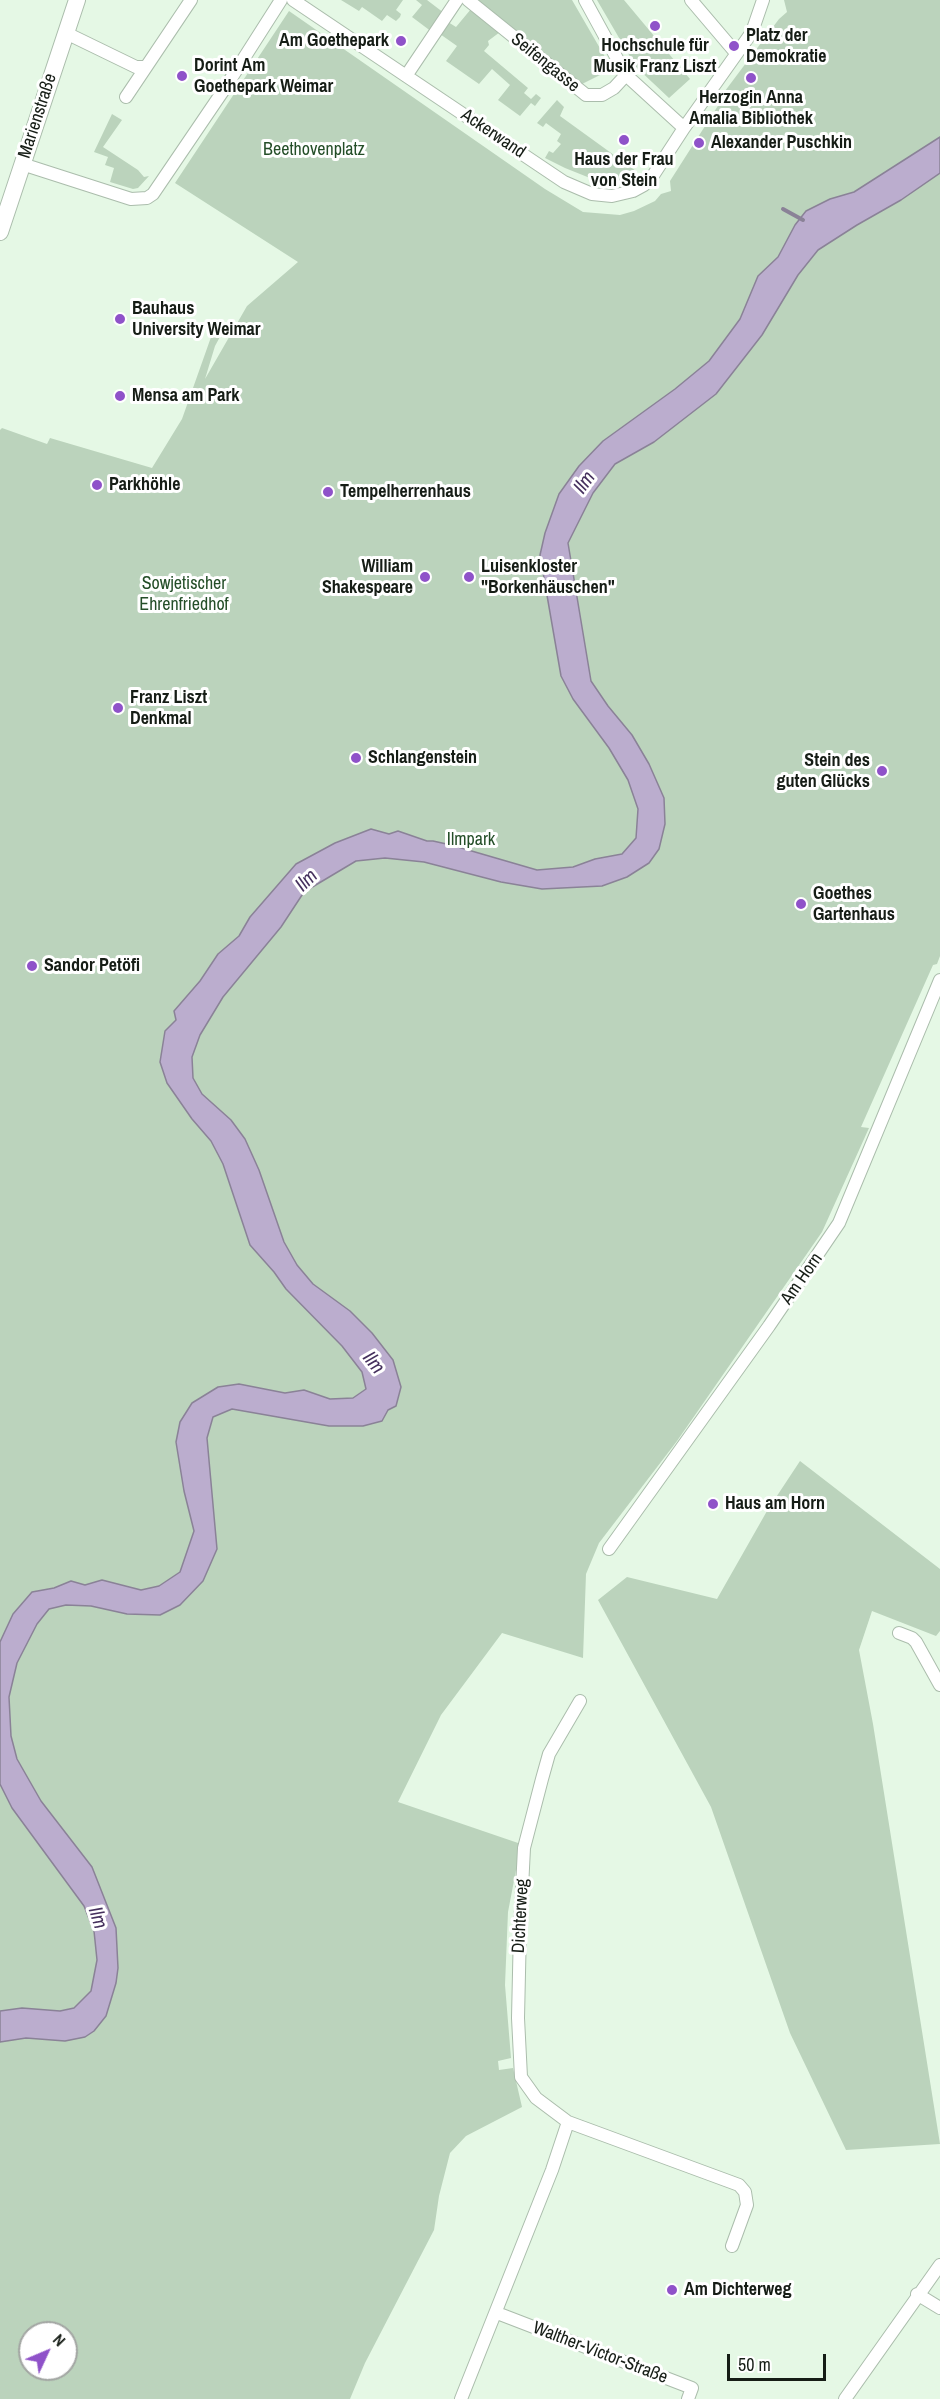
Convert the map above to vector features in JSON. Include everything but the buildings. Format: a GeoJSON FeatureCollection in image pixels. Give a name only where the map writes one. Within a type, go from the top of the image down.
{"type":"FeatureCollection","features":[{"type":"Feature","properties":{"kind":"street","name":"Marienstraße"},"geometry":{"type":"LineString","coordinates":[[0,232],[77,0]]}},
{"type":"Feature","properties":{"kind":"street"},"geometry":{"type":"LineString","coordinates":[[126,97],[191,0]]}},
{"type":"Feature","properties":{"kind":"street"},"geometry":{"type":"LineString","coordinates":[[22,165],[131,199],[147,198],[153,194],[223,91],[281,0]]}},
{"type":"Feature","properties":{"kind":"street","name":"Ackerwand"},"geometry":{"type":"LineString","coordinates":[[293,0],[564,182],[592,194],[620,195],[644,185],[654,174],[684,128]]}},
{"type":"Feature","properties":{"kind":"street"},"geometry":{"type":"LineString","coordinates":[[406,76],[458,0]]}},
{"type":"Feature","properties":{"kind":"street","name":"Seifengasse"},"geometry":{"type":"LineString","coordinates":[[468,0],[586,95],[602,95],[614,88],[626,75]]}},
{"type":"Feature","properties":{"kind":"street"},"geometry":{"type":"LineString","coordinates":[[585,0],[626,75],[684,128],[757,22],[763,0]]}},
{"type":"Feature","properties":{"kind":"street"},"geometry":{"type":"LineString","coordinates":[[691,0],[736,53]]}},
{"type":"Feature","properties":{"kind":"street"},"geometry":{"type":"LineString","coordinates":[[66,33],[136,68],[145,67]]}},
{"type":"Feature","properties":{"kind":"street","name":"Am Horn"},"geometry":{"type":"LineString","coordinates":[[609,1549],[769,1326],[838,1223],[940,980]]}},
{"type":"Feature","properties":{"kind":"street"},"geometry":{"type":"LineString","coordinates":[[899,1633],[916,1642],[940,1685]]}},
{"type":"Feature","properties":{"kind":"street","name":"Dichterweg"},"geometry":{"type":"LineString","coordinates":[[580,1701],[549,1754],[524,1848],[518,2018],[521,2077],[536,2098],[568,2121],[738,2185],[745,2192],[747,2205],[732,2246]]}},
{"type":"Feature","properties":{"kind":"street"},"geometry":{"type":"LineString","coordinates":[[460,2399],[552,2170],[568,2121]]}},
{"type":"Feature","properties":{"kind":"street"},"geometry":{"type":"LineString","coordinates":[[845,2399],[917,2294],[940,2265]]}},
{"type":"Feature","properties":{"kind":"street"},"geometry":{"type":"LineString","coordinates":[[917,2294],[940,2308]]}},
{"type":"Feature","properties":{"kind":"street","name":"Walther-Victor-Straße"},"geometry":{"type":"LineString","coordinates":[[496,2313],[692,2388],[688,2399]]}},
{"type":"Feature","properties":{"kind":"green space"},"geometry":{"type":"Polygon","coordinates":[[[341,0],[403,0],[396,10],[401,14],[396,21],[387,15],[382,21],[362,7],[359,11],[341,0]]]}},
{"type":"Feature","properties":{"kind":"green space"},"geometry":{"type":"Polygon","coordinates":[[[416,0],[427,0],[444,13],[432,32],[412,17],[422,5],[416,0]]]}},
{"type":"Feature","properties":{"kind":"green space"},"geometry":{"type":"Polygon","coordinates":[[[473,0],[572,0],[612,69],[578,86],[473,0]]]}},
{"type":"Feature","properties":{"kind":"green space"},"geometry":{"type":"Polygon","coordinates":[[[597,0],[624,0],[690,79],[669,98],[636,67],[597,0]]]}},
{"type":"Feature","properties":{"kind":"green space","name":"Ilmpark"},"geometry":{"type":"Polygon","coordinates":[[[784,0],[940,0],[940,956],[937,964],[933,965],[861,1127],[869,1128],[822,1232],[677,1441],[599,1543],[586,1574],[583,1658],[502,1633],[441,1715],[398,1802],[521,1844],[508,1912],[505,1985],[511,2058],[498,2061],[499,2070],[513,2068],[522,2107],[466,2136],[450,2153],[439,2196],[434,2230],[365,2363],[350,2399],[0,2399],[0,430],[2,428],[47,444],[50,438],[152,468],[182,419],[216,323],[221,323],[221,335],[215,346],[205,379],[247,306],[298,262],[175,183],[289,11],[545,189],[583,212],[620,215],[634,211],[655,201],[661,194],[671,191],[670,181],[721,101],[719,99],[779,19],[787,12],[784,0]]]}},
{"type":"Feature","properties":{"kind":"green space"},"geometry":{"type":"Polygon","coordinates":[[[471,9],[500,32],[488,41],[489,45],[484,51],[528,88],[524,93],[531,99],[536,94],[541,98],[535,106],[531,103],[520,116],[498,100],[510,85],[492,69],[479,84],[446,61],[457,46],[440,34],[448,22],[456,27],[471,9]]]}},
{"type":"Feature","properties":{"kind":"green space"},"geometry":{"type":"Polygon","coordinates":[[[557,100],[564,107],[560,116],[636,171],[629,179],[624,182],[600,182],[545,158],[549,151],[553,153],[561,144],[557,141],[561,134],[546,123],[543,127],[537,123],[557,100]]]}},
{"type":"Feature","properties":{"kind":"green space"},"geometry":{"type":"Polygon","coordinates":[[[112,114],[122,120],[103,147],[138,170],[144,177],[149,176],[138,188],[133,189],[110,182],[114,168],[105,165],[108,157],[94,152],[112,114]]]}},
{"type":"Feature","properties":{"kind":"green space"},"geometry":{"type":"Polygon","coordinates":[[[800,1461],[940,1569],[940,1631],[936,1636],[872,1611],[859,1650],[873,1724],[940,2144],[846,2150],[790,2033],[711,1807],[598,1600],[627,1577],[717,1599],[767,1511],[800,1461]]]}},
{"type":"Feature","properties":{"kind":"water","name":"Ilm"},"geometry":{"type":"Polygon","coordinates":[[[940,137],[940,173],[901,200],[818,250],[798,275],[762,335],[716,394],[654,442],[615,464],[593,493],[568,543],[591,681],[632,735],[649,764],[664,798],[665,824],[659,849],[649,863],[627,877],[602,886],[542,889],[501,882],[424,862],[385,858],[356,861],[304,892],[281,927],[223,997],[200,1035],[192,1057],[193,1078],[202,1094],[231,1120],[245,1139],[259,1170],[284,1242],[297,1265],[313,1284],[350,1311],[372,1333],[393,1360],[401,1387],[396,1406],[388,1410],[382,1421],[363,1426],[329,1426],[232,1409],[213,1417],[207,1438],[217,1549],[203,1581],[180,1605],[160,1615],[127,1614],[91,1606],[66,1605],[49,1609],[37,1624],[17,1663],[9,1697],[11,1736],[17,1759],[41,1801],[92,1867],[116,1928],[118,1968],[106,2016],[94,2031],[85,2037],[65,2041],[26,2038],[0,2042],[0,2011],[22,2008],[60,2011],[74,2008],[91,1991],[97,1960],[94,1931],[84,1906],[12,1808],[0,1784],[0,1642],[13,1614],[32,1592],[54,1588],[71,1581],[85,1585],[102,1580],[141,1590],[159,1586],[180,1572],[194,1531],[184,1491],[176,1442],[180,1422],[192,1403],[218,1387],[239,1384],[285,1393],[304,1390],[330,1399],[353,1398],[366,1389],[362,1372],[342,1346],[286,1289],[250,1245],[223,1164],[211,1141],[192,1119],[167,1083],[160,1062],[165,1031],[176,1020],[174,1011],[200,981],[218,954],[239,936],[250,917],[296,864],[335,843],[371,829],[389,834],[398,831],[537,870],[573,867],[595,859],[622,854],[636,838],[638,809],[628,780],[609,748],[573,699],[561,676],[540,555],[559,494],[579,466],[603,441],[675,389],[709,361],[740,319],[758,276],[778,257],[795,225],[806,211],[830,199],[854,192],[940,137]]]}},
{"type":"Feature","properties":{"kind":"waterway"},"geometry":{"type":"LineString","coordinates":[[783,209],[803,220]]}},
{"type":"Feature","properties":{"kind":"place","name":"Hochschule für Musik Franz Liszt"},"geometry":{"type":"Point","coordinates":[655,26]}},
{"type":"Feature","properties":{"kind":"place","name":"Am Goethepark"},"geometry":{"type":"Point","coordinates":[401,41]}},
{"type":"Feature","properties":{"kind":"place","name":"Platz der Demokratie"},"geometry":{"type":"Point","coordinates":[734,46]}},
{"type":"Feature","properties":{"kind":"place","name":"Dorint Am Goethepark Weimar"},"geometry":{"type":"Point","coordinates":[182,76]}},
{"type":"Feature","properties":{"kind":"place","name":"Herzogin Anna Amalia Bibliothek"},"geometry":{"type":"Point","coordinates":[751,78]}},
{"type":"Feature","properties":{"kind":"place","name":"Haus der Frau von Stein"},"geometry":{"type":"Point","coordinates":[624,140]}},
{"type":"Feature","properties":{"kind":"place","name":"Alexander Puschkin"},"geometry":{"type":"Point","coordinates":[699,143]}},
{"type":"Feature","properties":{"kind":"place","name":"Bauhaus University Weimar"},"geometry":{"type":"Point","coordinates":[120,319]}},
{"type":"Feature","properties":{"kind":"place","name":"Mensa am Park"},"geometry":{"type":"Point","coordinates":[120,396]}},
{"type":"Feature","properties":{"kind":"place","name":"Parkhöhle"},"geometry":{"type":"Point","coordinates":[97,485]}},
{"type":"Feature","properties":{"kind":"place","name":"Tempelherrenhaus"},"geometry":{"type":"Point","coordinates":[328,492]}},
{"type":"Feature","properties":{"kind":"place","name":"William Shakespeare"},"geometry":{"type":"Point","coordinates":[425,577]}},
{"type":"Feature","properties":{"kind":"place","name":"Luisenkloster \"Borkenhäuschen\""},"geometry":{"type":"Point","coordinates":[469,577]}},
{"type":"Feature","properties":{"kind":"place","name":"Franz Liszt Denkmal"},"geometry":{"type":"Point","coordinates":[118,708]}},
{"type":"Feature","properties":{"kind":"place","name":"Schlangenstein"},"geometry":{"type":"Point","coordinates":[356,758]}},
{"type":"Feature","properties":{"kind":"place","name":"Stein des guten Glücks"},"geometry":{"type":"Point","coordinates":[882,771]}},
{"type":"Feature","properties":{"kind":"place","name":"Goethes Gartenhaus"},"geometry":{"type":"Point","coordinates":[801,904]}},
{"type":"Feature","properties":{"kind":"place","name":"Sandor Petöfi"},"geometry":{"type":"Point","coordinates":[32,966]}},
{"type":"Feature","properties":{"kind":"place","name":"Haus am Horn"},"geometry":{"type":"Point","coordinates":[713,1504]}},
{"type":"Feature","properties":{"kind":"place","name":"Am Dichterweg"},"geometry":{"type":"Point","coordinates":[672,2290]}},
{"type":"Feature","properties":{"kind":"park label","name":"Beethovenplatz"},"geometry":{"type":"Point","coordinates":[314,150]}},
{"type":"Feature","properties":{"kind":"park label","name":"Sowjetischer Ehrenfriedhof"},"geometry":{"type":"Point","coordinates":[184,594]}}]}
